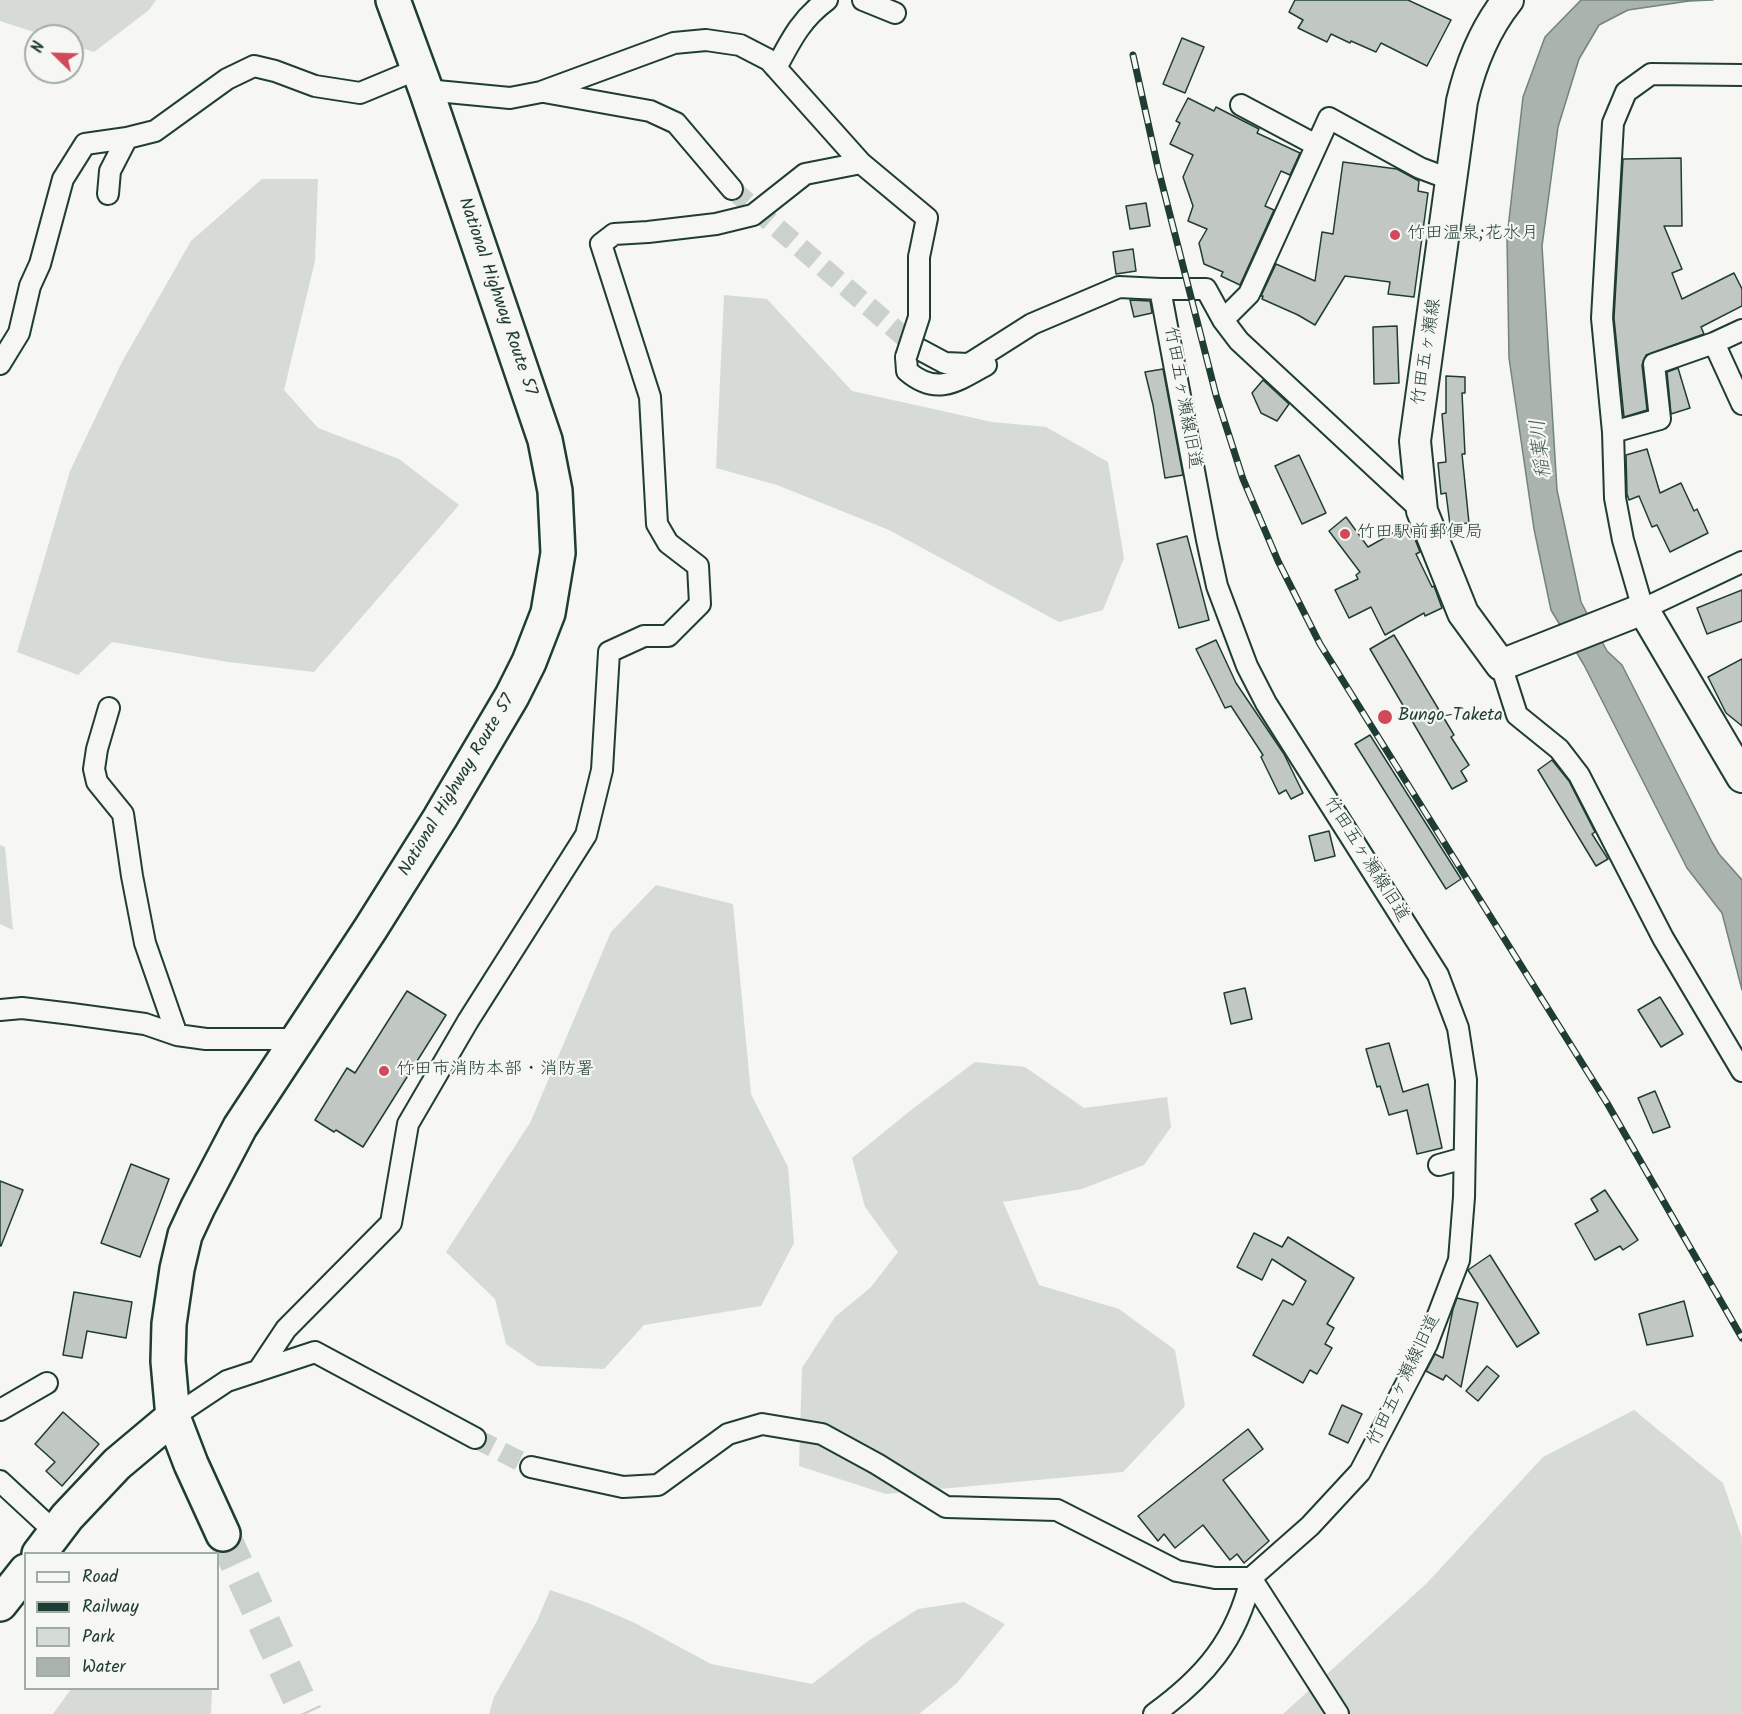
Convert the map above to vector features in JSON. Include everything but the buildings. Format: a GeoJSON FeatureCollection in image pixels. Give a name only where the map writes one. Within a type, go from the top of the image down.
{"type":"FeatureCollection","features":[{"type":"Feature","properties":{"kind":"highway","name":"National Highway Route 57"},"geometry":{"type":"LineString","coordinates":[[223,1534],[191,1464],[173,1417],[168,1360],[169,1324],[177,1269],[185,1235],[240,1127],[371,928],[434,828],[512,696],[529,662],[548,612],[555,576],[558,544],[555,491],[545,440],[393,0]]}},
{"type":"Feature","properties":{"kind":"highway"},"geometry":{"type":"LineString","coordinates":[[47,1543],[67,1516],[117,1464],[173,1417]]}},
{"type":"Feature","properties":{"kind":"highway"},"geometry":{"type":"LineString","coordinates":[[0,1605],[24,1574]]}},
{"type":"Feature","properties":{"kind":"main road","name":"竹田五ヶ瀬線"},"geometry":{"type":"LineString","coordinates":[[1501,665],[1463,613],[1422,511],[1415,441],[1462,101],[1470,67],[1483,37],[1508,0]]}},
{"type":"Feature","properties":{"kind":"main road"},"geometry":{"type":"LineString","coordinates":[[1501,665],[1634,611],[1742,777]]}},
{"type":"Feature","properties":{"kind":"street"},"geometry":{"type":"LineString","coordinates":[[776,68],[793,36],[810,12],[827,0]]}},
{"type":"Feature","properties":{"kind":"street"},"geometry":{"type":"LineString","coordinates":[[863,0],[895,13]]}},
{"type":"Feature","properties":{"kind":"street"},"geometry":{"type":"LineString","coordinates":[[0,364],[20,333],[30,286],[39,264],[63,179],[86,144],[155,131],[227,79],[254,66],[315,86],[360,93],[422,79],[510,98],[541,92],[674,44],[706,40],[740,45],[769,60],[861,163],[927,218],[919,257],[919,317],[907,371],[925,384],[940,385],[960,379],[998,358],[995,347]]}},
{"type":"Feature","properties":{"kind":"street"},"geometry":{"type":"LineString","coordinates":[[1742,75],[1651,74],[1626,92],[1612,123],[1602,318],[1613,432],[1617,509],[1634,611],[1742,562]]}},
{"type":"Feature","properties":{"kind":"street"},"geometry":{"type":"LineString","coordinates":[[541,92],[650,111],[676,123],[732,189]]}},
{"type":"Feature","properties":{"kind":"street"},"geometry":{"type":"LineString","coordinates":[[1241,105],[1316,145]]}},
{"type":"Feature","properties":{"kind":"street"},"geometry":{"type":"LineString","coordinates":[[1223,320],[1249,294],[1329,118],[1420,168],[1452,180]]}},
{"type":"Feature","properties":{"kind":"street"},"geometry":{"type":"LineString","coordinates":[[108,194],[110,171],[127,138]]}},
{"type":"Feature","properties":{"kind":"street"},"geometry":{"type":"LineString","coordinates":[[258,1371],[286,1329],[391,1223],[408,1124],[468,1021],[586,835],[602,770],[609,652],[644,636],[668,636],[700,604],[698,566],[668,543],[657,524],[650,397],[601,244],[614,234],[716,224],[753,215],[805,174],[861,163]]}},
{"type":"Feature","properties":{"kind":"street"},"geometry":{"type":"LineString","coordinates":[[912,352],[945,363],[969,364],[1032,324],[1119,287],[1206,289],[1223,320],[1239,340],[1422,511]]}},
{"type":"Feature","properties":{"kind":"street","name":"竹田五ヶ瀬線旧道"},"geometry":{"type":"LineString","coordinates":[[1160,289],[1217,586],[1247,666],[1266,703],[1438,975],[1458,1028],[1466,1080],[1464,1197],[1459,1260],[1426,1344],[1360,1472],[1310,1526],[1251,1578]]}},
{"type":"Feature","properties":{"kind":"street"},"geometry":{"type":"LineString","coordinates":[[1613,432],[1660,418],[1654,364],[1714,343],[1742,330]]}},
{"type":"Feature","properties":{"kind":"street"},"geometry":{"type":"LineString","coordinates":[[1714,343],[1742,404]]}},
{"type":"Feature","properties":{"kind":"street"},"geometry":{"type":"LineString","coordinates":[[1501,665],[1517,715],[1559,749],[1579,775],[1663,939],[1742,1071]]}},
{"type":"Feature","properties":{"kind":"street"},"geometry":{"type":"LineString","coordinates":[[109,708],[97,749],[94,769],[97,782],[123,814],[145,943],[177,1035]]}},
{"type":"Feature","properties":{"kind":"street"},"geometry":{"type":"LineString","coordinates":[[0,1010],[22,1008],[145,1024],[177,1035],[206,1039],[297,1039]]}},
{"type":"Feature","properties":{"kind":"street"},"geometry":{"type":"LineString","coordinates":[[1439,1165],[1464,1158]]}},
{"type":"Feature","properties":{"kind":"street"},"geometry":{"type":"LineString","coordinates":[[173,1417],[227,1381],[315,1352],[475,1438]]}},
{"type":"Feature","properties":{"kind":"street"},"geometry":{"type":"LineString","coordinates":[[0,1410],[47,1383]]}},
{"type":"Feature","properties":{"kind":"street"},"geometry":{"type":"LineString","coordinates":[[531,1467],[623,1487],[657,1485],[728,1434],[762,1424],[822,1434],[877,1464],[946,1507],[1057,1510],[1177,1571],[1215,1578],[1251,1578]]}},
{"type":"Feature","properties":{"kind":"street"},"geometry":{"type":"LineString","coordinates":[[0,1481],[47,1543]]}},
{"type":"Feature","properties":{"kind":"street"},"geometry":{"type":"LineString","coordinates":[[1154,1714],[1179,1696],[1210,1666],[1232,1634],[1247,1598],[1251,1578]]}},
{"type":"Feature","properties":{"kind":"street"},"geometry":{"type":"LineString","coordinates":[[1251,1578],[1338,1714]]}},
{"type":"Feature","properties":{"kind":"green space"},"geometry":{"type":"Polygon","coordinates":[[[0,0],[156,0],[149,10],[94,52],[84,49],[84,24],[24,24],[24,29],[0,21],[0,0]]]}},
{"type":"Feature","properties":{"kind":"green space"},"geometry":{"type":"Polygon","coordinates":[[[262,179],[318,179],[315,261],[284,390],[318,428],[399,459],[459,505],[314,672],[228,662],[112,642],[78,675],[17,652],[70,471],[122,362],[191,241],[262,179]]]}},
{"type":"Feature","properties":{"kind":"green space"},"geometry":{"type":"Polygon","coordinates":[[[724,295],[767,299],[852,391],[992,422],[1046,427],[1108,462],[1124,558],[1103,610],[1059,622],[889,530],[777,485],[716,468],[724,295]]]}},
{"type":"Feature","properties":{"kind":"green space"},"geometry":{"type":"Polygon","coordinates":[[[0,845],[5,847],[13,930],[0,924],[0,845]]]}},
{"type":"Feature","properties":{"kind":"green space"},"geometry":{"type":"Polygon","coordinates":[[[656,885],[733,904],[751,1094],[788,1167],[794,1243],[761,1306],[644,1325],[604,1369],[538,1366],[506,1344],[495,1299],[446,1252],[530,1123],[611,932],[656,885]]]}},
{"type":"Feature","properties":{"kind":"green space"},"geometry":{"type":"Polygon","coordinates":[[[975,1062],[1025,1067],[1084,1108],[1167,1097],[1171,1127],[1144,1165],[1082,1189],[1003,1202],[1039,1285],[1119,1309],[1175,1350],[1185,1406],[1123,1472],[886,1494],[799,1466],[802,1368],[835,1317],[871,1287],[898,1252],[865,1207],[852,1158],[975,1062]]]}},
{"type":"Feature","properties":{"kind":"green space"},"geometry":{"type":"Polygon","coordinates":[[[1634,1410],[1723,1483],[1742,1538],[1742,1714],[1283,1714],[1427,1583],[1543,1457],[1634,1410]]]}},
{"type":"Feature","properties":{"kind":"green space"},"geometry":{"type":"Polygon","coordinates":[[[550,1590],[635,1623],[711,1664],[812,1684],[868,1641],[918,1609],[964,1602],[1005,1624],[957,1683],[919,1714],[489,1714],[494,1697],[537,1621],[550,1590]]]}},
{"type":"Feature","properties":{"kind":"green space"},"geometry":{"type":"Polygon","coordinates":[[[70,1690],[212,1690],[211,1714],[53,1714],[70,1690]]]}},
{"type":"Feature","properties":{"kind":"water","name":"稲葉川"},"geometry":{"type":"Polygon","coordinates":[[[1581,0],[1713,0],[1689,1],[1628,10],[1599,25],[1579,59],[1558,127],[1542,246],[1557,490],[1581,602],[1607,651],[1622,665],[1712,842],[1719,854],[1742,880],[1742,990],[1722,913],[1687,868],[1584,665],[1551,610],[1534,529],[1509,358],[1507,237],[1523,97],[1545,37],[1581,0]]]}},
{"type":"Feature","properties":{"kind":"tunnel"},"geometry":{"type":"LineString","coordinates":[[732,189],[917,348]]}},
{"type":"Feature","properties":{"kind":"tunnel"},"geometry":{"type":"LineString","coordinates":[[475,1438],[531,1467]]}},
{"type":"Feature","properties":{"kind":"tunnel"},"geometry":{"type":"LineString","coordinates":[[223,1534],[306,1714]]}},
{"type":"Feature","properties":{"kind":"railway"},"geometry":{"type":"LineString","coordinates":[[1133,55],[1158,168],[1216,395],[1243,479],[1278,561],[1320,644],[1607,1103],[1742,1338]]}},
{"type":"Feature","properties":{"kind":"place","name":"竹田温泉;花水月"},"geometry":{"type":"Point","coordinates":[1395,235]}},
{"type":"Feature","properties":{"kind":"place","name":"竹田駅前郵便局"},"geometry":{"type":"Point","coordinates":[1345,534]}},
{"type":"Feature","properties":{"kind":"place","name":"Bungo-Taketa"},"geometry":{"type":"Point","coordinates":[1385,717]}},
{"type":"Feature","properties":{"kind":"place","name":"竹田市消防本部・消防署"},"geometry":{"type":"Point","coordinates":[384,1071]}}]}
